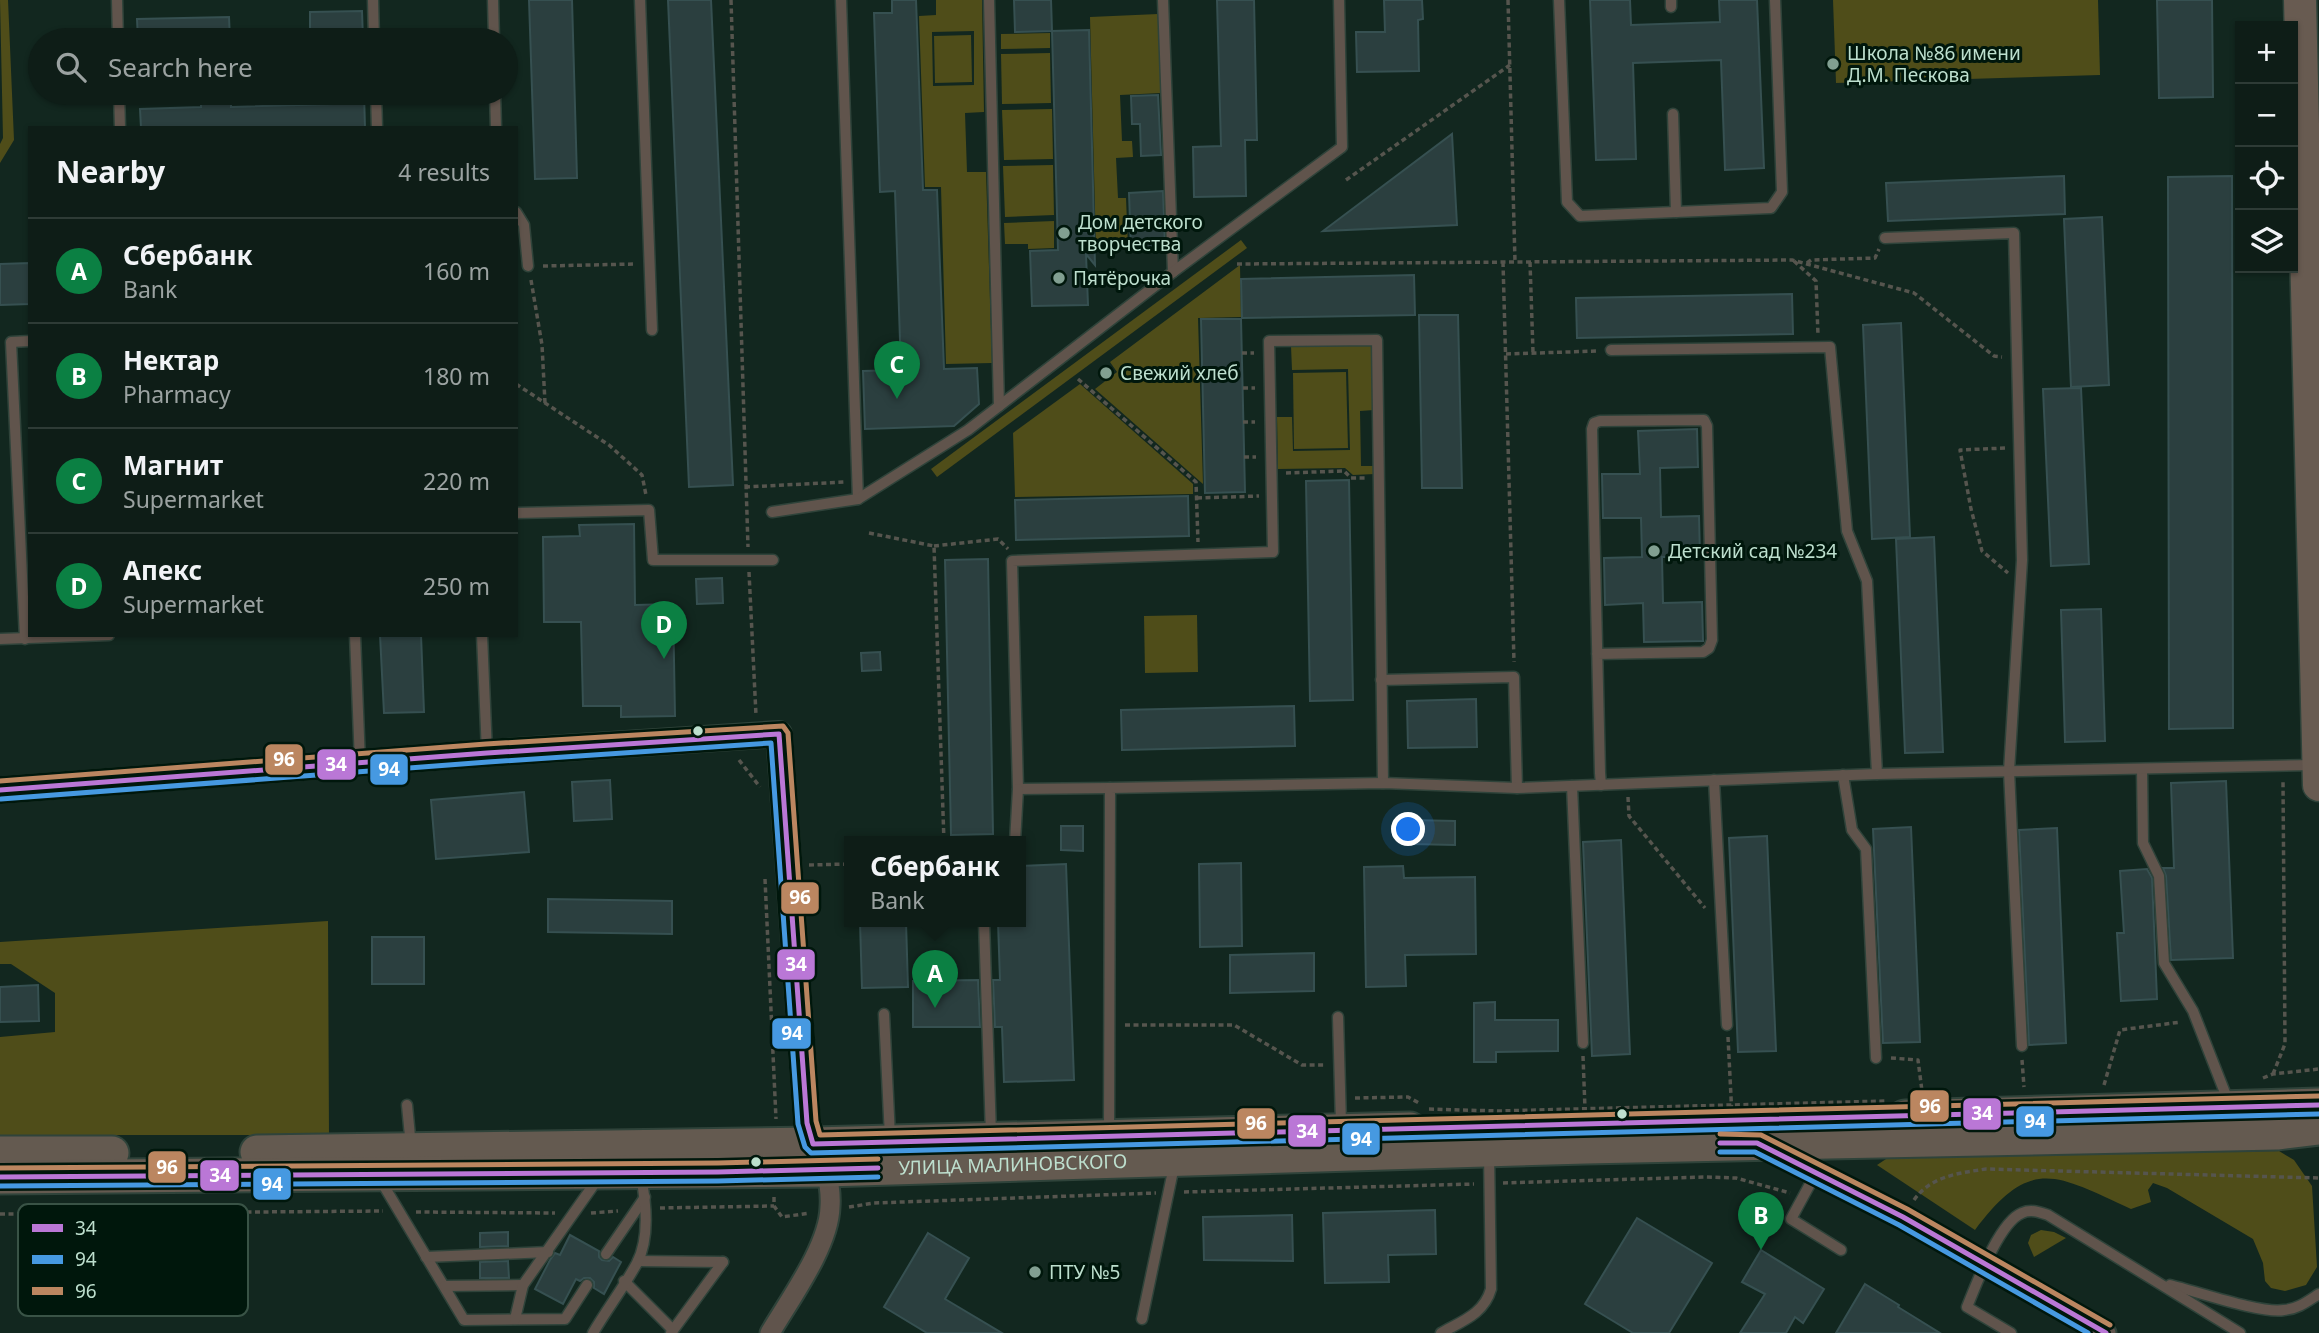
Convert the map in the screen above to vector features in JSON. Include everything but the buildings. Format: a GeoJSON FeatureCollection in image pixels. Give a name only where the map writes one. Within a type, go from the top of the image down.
{"type":"FeatureCollection","features":[{"type":"Feature","properties":{"kind":"highway","name":"УЛИЦА МАЛИНОВСКОГО"},"geometry":{"type":"LineString","coordinates":[[0,1177],[602,1173],[642,1184],[819,1157],[890,1141],[1341,1130],[1732,1113],[2227,1098],[2319,1105]]}},
{"type":"Feature","properties":{"kind":"highway","name":"УЛИЦА МАЛИНОВСКОГО"},"geometry":{"type":"LineString","coordinates":[[0,1153],[411,1149],[819,1157],[1175,1159],[1489,1149],[2277,1133],[2319,1128]]}},
{"type":"Feature","properties":{"kind":"main road"},"geometry":{"type":"LineString","coordinates":[[2304,14],[2314,342],[2319,785]]}},
{"type":"Feature","properties":{"kind":"street"},"geometry":{"type":"LineString","coordinates":[[0,790],[757,735],[807,1123],[830,1189],[831,1209],[821,1245],[770,1333]]}},
{"type":"Feature","properties":{"kind":"street"},"geometry":{"type":"LineString","coordinates":[[1757,1143],[1903,1217],[2106,1333]]}},
{"type":"Feature","properties":{"kind":"lane"},"geometry":{"type":"LineString","coordinates":[[117,0],[118,28]]}},
{"type":"Feature","properties":{"kind":"lane"},"geometry":{"type":"LineString","coordinates":[[373,0],[374,28]]}},
{"type":"Feature","properties":{"kind":"lane"},"geometry":{"type":"LineString","coordinates":[[493,0],[494,28]]}},
{"type":"Feature","properties":{"kind":"lane"},"geometry":{"type":"LineString","coordinates":[[640,0],[652,330]]}},
{"type":"Feature","properties":{"kind":"lane"},"geometry":{"type":"LineString","coordinates":[[841,0],[858,499]]}},
{"type":"Feature","properties":{"kind":"lane"},"geometry":{"type":"LineString","coordinates":[[989,0],[999,406]]}},
{"type":"Feature","properties":{"kind":"lane"},"geometry":{"type":"LineString","coordinates":[[1163,0],[1173,272]]}},
{"type":"Feature","properties":{"kind":"lane"},"geometry":{"type":"LineString","coordinates":[[772,512],[858,499],[968,430],[1173,272],[1342,147],[1339,0]]}},
{"type":"Feature","properties":{"kind":"lane"},"geometry":{"type":"LineString","coordinates":[[1559,0],[1567,202],[1580,216],[1771,208],[1782,192],[1775,0]]}},
{"type":"Feature","properties":{"kind":"lane"},"geometry":{"type":"LineString","coordinates":[[120,105],[121,126]]}},
{"type":"Feature","properties":{"kind":"lane"},"geometry":{"type":"LineString","coordinates":[[376,105],[377,126]]}},
{"type":"Feature","properties":{"kind":"lane"},"geometry":{"type":"LineString","coordinates":[[495,105],[496,126]]}},
{"type":"Feature","properties":{"kind":"lane"},"geometry":{"type":"LineString","coordinates":[[1673,114],[1676,212]]}},
{"type":"Feature","properties":{"kind":"lane"},"geometry":{"type":"LineString","coordinates":[[518,215],[524,225],[528,266]]}},
{"type":"Feature","properties":{"kind":"lane"},"geometry":{"type":"LineString","coordinates":[[1885,238],[2014,233],[2022,561],[2009,771],[2022,1046]]}},
{"type":"Feature","properties":{"kind":"lane"},"geometry":{"type":"LineString","coordinates":[[1015,836],[1018,789],[1012,561],[1273,552],[1269,341],[1377,340],[1382,783]]}},
{"type":"Feature","properties":{"kind":"lane"},"geometry":{"type":"LineString","coordinates":[[25,639],[11,342],[28,341]]}},
{"type":"Feature","properties":{"kind":"lane"},"geometry":{"type":"LineString","coordinates":[[1611,350],[1830,346],[1847,531],[1867,581],[1877,774]]}},
{"type":"Feature","properties":{"kind":"lane"},"geometry":{"type":"LineString","coordinates":[[1597,654],[1703,652],[1709,648],[1712,640],[1707,426],[1704,420],[1600,421],[1594,423],[1592,429],[1597,654],[1601,785]]}},
{"type":"Feature","properties":{"kind":"lane"},"geometry":{"type":"LineString","coordinates":[[518,513],[649,510],[653,560],[773,560]]}},
{"type":"Feature","properties":{"kind":"lane"},"geometry":{"type":"LineString","coordinates":[[0,639],[68,637]]}},
{"type":"Feature","properties":{"kind":"lane"},"geometry":{"type":"LineString","coordinates":[[355,637],[360,764]]}},
{"type":"Feature","properties":{"kind":"lane"},"geometry":{"type":"LineString","coordinates":[[482,637],[487,753]]}},
{"type":"Feature","properties":{"kind":"lane"},"geometry":{"type":"LineString","coordinates":[[1381,680],[1514,677],[1517,788]]}},
{"type":"Feature","properties":{"kind":"lane"},"geometry":{"type":"LineString","coordinates":[[1018,789],[1382,783],[1517,788],[1877,774],[2319,765]]}},
{"type":"Feature","properties":{"kind":"lane"},"geometry":{"type":"LineString","coordinates":[[2142,769],[2143,843],[2158,876],[2164,963],[2197,1020],[2227,1098]]}},
{"type":"Feature","properties":{"kind":"lane"},"geometry":{"type":"LineString","coordinates":[[1843,775],[1852,830],[1866,849],[1876,1058]]}},
{"type":"Feature","properties":{"kind":"lane"},"geometry":{"type":"LineString","coordinates":[[1714,780],[1727,1025]]}},
{"type":"Feature","properties":{"kind":"lane"},"geometry":{"type":"LineString","coordinates":[[1572,786],[1583,1043]]}},
{"type":"Feature","properties":{"kind":"lane"},"geometry":{"type":"LineString","coordinates":[[1109,1136],[1110,788]]}},
{"type":"Feature","properties":{"kind":"lane"},"geometry":{"type":"LineString","coordinates":[[984,927],[991,1139]]}},
{"type":"Feature","properties":{"kind":"lane"},"geometry":{"type":"LineString","coordinates":[[884,1014],[890,1141]]}},
{"type":"Feature","properties":{"kind":"lane"},"geometry":{"type":"LineString","coordinates":[[1338,1017],[1341,1130]]}},
{"type":"Feature","properties":{"kind":"lane"},"geometry":{"type":"LineString","coordinates":[[407,1105],[411,1149]]}},
{"type":"Feature","properties":{"kind":"lane"},"geometry":{"type":"LineString","coordinates":[[1441,1333],[1479,1311],[1488,1302],[1492,1289],[1489,1149]]}},
{"type":"Feature","properties":{"kind":"lane"},"geometry":{"type":"LineString","coordinates":[[1142,1319],[1175,1159]]}},
{"type":"Feature","properties":{"kind":"lane"},"geometry":{"type":"LineString","coordinates":[[515,1320],[523,1285],[602,1173]]}},
{"type":"Feature","properties":{"kind":"lane"},"geometry":{"type":"LineString","coordinates":[[1816,1173],[1791,1219],[1841,1250]]}},
{"type":"Feature","properties":{"kind":"lane"},"geometry":{"type":"LineString","coordinates":[[377,1174],[464,1320],[565,1319],[587,1285]]}},
{"type":"Feature","properties":{"kind":"lane"},"geometry":{"type":"LineString","coordinates":[[606,1254],[642,1184]]}},
{"type":"Feature","properties":{"kind":"lane"},"geometry":{"type":"LineString","coordinates":[[593,1333],[638,1261],[646,1228],[642,1184]]}},
{"type":"Feature","properties":{"kind":"lane"},"geometry":{"type":"LineString","coordinates":[[2011,1333],[1967,1307],[1984,1265],[2011,1219],[2023,1212],[2035,1210],[2048,1215],[2160,1282],[2240,1333]]}},
{"type":"Feature","properties":{"kind":"lane"},"geometry":{"type":"LineString","coordinates":[[426,1257],[548,1252]]}},
{"type":"Feature","properties":{"kind":"lane"},"geometry":{"type":"LineString","coordinates":[[624,1280],[672,1331],[723,1262],[638,1261]]}},
{"type":"Feature","properties":{"kind":"lane"},"geometry":{"type":"LineString","coordinates":[[2160,1282],[2282,1311],[2302,1306],[2319,1294]]}},
{"type":"Feature","properties":{"kind":"lane"},"geometry":{"type":"LineString","coordinates":[[445,1286],[523,1285]]}},
{"type":"Feature","properties":{"kind":"path"},"geometry":{"type":"LineString","coordinates":[[730,0],[745,487],[757,735],[737,756],[761,788]]}},
{"type":"Feature","properties":{"kind":"path"},"geometry":{"type":"LineString","coordinates":[[1508,0],[1515,262]]}},
{"type":"Feature","properties":{"kind":"path"},"geometry":{"type":"LineString","coordinates":[[1346,180],[1510,65]]}},
{"type":"Feature","properties":{"kind":"path"},"geometry":{"type":"LineString","coordinates":[[1807,263],[1811,260],[1875,258],[1885,238]]}},
{"type":"Feature","properties":{"kind":"path"},"geometry":{"type":"LineString","coordinates":[[1792,260],[1816,281],[1818,347]]}},
{"type":"Feature","properties":{"kind":"path"},"geometry":{"type":"LineString","coordinates":[[1237,264],[1792,260],[1914,293],[1994,356],[2017,361]]}},
{"type":"Feature","properties":{"kind":"path"},"geometry":{"type":"LineString","coordinates":[[1503,262],[1514,677]]}},
{"type":"Feature","properties":{"kind":"path"},"geometry":{"type":"LineString","coordinates":[[1530,262],[1533,352]]}},
{"type":"Feature","properties":{"kind":"path"},"geometry":{"type":"LineString","coordinates":[[545,403],[542,345],[528,266],[650,263]]}},
{"type":"Feature","properties":{"kind":"path"},"geometry":{"type":"LineString","coordinates":[[1506,354],[1611,350]]}},
{"type":"Feature","properties":{"kind":"path"},"geometry":{"type":"LineString","coordinates":[[1078,379],[1196,482],[1198,554]]}},
{"type":"Feature","properties":{"kind":"path"},"geometry":{"type":"LineString","coordinates":[[518,385],[609,445],[642,475],[649,510]]}},
{"type":"Feature","properties":{"kind":"path"},"geometry":{"type":"LineString","coordinates":[[2020,448],[1960,450],[1982,551],[2020,583]]}},
{"type":"Feature","properties":{"kind":"path"},"geometry":{"type":"LineString","coordinates":[[1272,473],[1344,471],[1351,478],[1378,478]]}},
{"type":"Feature","properties":{"kind":"path"},"geometry":{"type":"LineString","coordinates":[[745,487],[857,482]]}},
{"type":"Feature","properties":{"kind":"path"},"geometry":{"type":"LineString","coordinates":[[1197,498],[1272,496]]}},
{"type":"Feature","properties":{"kind":"path"},"geometry":{"type":"LineString","coordinates":[[869,533],[934,546],[998,539],[1012,553]]}},
{"type":"Feature","properties":{"kind":"path"},"geometry":{"type":"LineString","coordinates":[[934,546],[944,836]]}},
{"type":"Feature","properties":{"kind":"path"},"geometry":{"type":"LineString","coordinates":[[2273,1074],[2285,1044],[2283,766]]}},
{"type":"Feature","properties":{"kind":"path"},"geometry":{"type":"LineString","coordinates":[[1628,797],[1629,816],[1722,928]]}},
{"type":"Feature","properties":{"kind":"path"},"geometry":{"type":"LineString","coordinates":[[808,865],[844,864]]}},
{"type":"Feature","properties":{"kind":"path"},"geometry":{"type":"LineString","coordinates":[[765,872],[776,1123]]}},
{"type":"Feature","properties":{"kind":"path"},"geometry":{"type":"LineString","coordinates":[[2101,1094],[2120,1030],[2197,1020]]}},
{"type":"Feature","properties":{"kind":"path"},"geometry":{"type":"LineString","coordinates":[[1109,1025],[1234,1025],[1302,1065],[1339,1065]]}},
{"type":"Feature","properties":{"kind":"path"},"geometry":{"type":"LineString","coordinates":[[1727,1025],[1732,1113]]}},
{"type":"Feature","properties":{"kind":"path"},"geometry":{"type":"LineString","coordinates":[[1583,1043],[1585,1109]]}},
{"type":"Feature","properties":{"kind":"path"},"geometry":{"type":"LineString","coordinates":[[2022,1046],[2024,1097]]}},
{"type":"Feature","properties":{"kind":"path"},"geometry":{"type":"LineString","coordinates":[[1876,1058],[1918,1059],[1923,1100]]}},
{"type":"Feature","properties":{"kind":"path"},"geometry":{"type":"LineString","coordinates":[[2227,1098],[2273,1074],[2319,1069]]}},
{"type":"Feature","properties":{"kind":"path"},"geometry":{"type":"LineString","coordinates":[[1340,1097],[1408,1097],[1431,1110],[1585,1109],[1732,1113],[1896,1101]]}},
{"type":"Feature","properties":{"kind":"path"},"geometry":{"type":"LineString","coordinates":[[1903,1217],[1919,1193],[1930,1184],[1952,1174],[1986,1168],[2319,1178]]}},
{"type":"Feature","properties":{"kind":"path"},"geometry":{"type":"LineString","coordinates":[[874,1203],[1706,1177],[1736,1178],[1802,1196]]}},
{"type":"Feature","properties":{"kind":"path"},"geometry":{"type":"LineString","coordinates":[[774,1206],[782,1217]]}},
{"type":"Feature","properties":{"kind":"shaded area"},"geometry":{"type":"Polygon","coordinates":[[[0,0],[8,0],[14,140],[0,163],[0,144],[3,138],[0,0]]]}},
{"type":"Feature","properties":{"kind":"shaded area"},"geometry":{"type":"Polygon","coordinates":[[[936,0],[982,0],[984,112],[965,113],[967,172],[986,172],[992,363],[946,364],[941,187],[925,187],[919,16],[936,15],[936,0]],[[974,31],[932,32],[933,86],[974,85],[974,31]]]}},
{"type":"Feature","properties":{"kind":"shaded area"},"geometry":{"type":"Polygon","coordinates":[[[1833,0],[2098,0],[2100,75],[1836,83],[1833,0]]]}},
{"type":"Feature","properties":{"kind":"shaded area"},"geometry":{"type":"Polygon","coordinates":[[[1158,14],[1161,93],[1120,95],[1122,141],[1132,141],[1133,157],[1116,158],[1118,198],[1126,198],[1128,248],[1096,248],[1090,17],[1158,14]]]}},
{"type":"Feature","properties":{"kind":"shaded area"},"geometry":{"type":"Polygon","coordinates":[[[1050,33],[1050,48],[1001,49],[1001,34],[1050,33]]]}},
{"type":"Feature","properties":{"kind":"shaded area"},"geometry":{"type":"Polygon","coordinates":[[[971,35],[972,82],[935,83],[934,36],[971,35]]]}},
{"type":"Feature","properties":{"kind":"shaded area"},"geometry":{"type":"Polygon","coordinates":[[[1050,53],[1051,103],[1002,104],[1001,54],[1050,53]]]}},
{"type":"Feature","properties":{"kind":"shaded area"},"geometry":{"type":"Polygon","coordinates":[[[1052,109],[1053,159],[1004,160],[1002,110],[1052,109]]]}},
{"type":"Feature","properties":{"kind":"shaded area"},"geometry":{"type":"Polygon","coordinates":[[[1053,165],[1054,215],[1005,217],[1003,166],[1053,165]]]}},
{"type":"Feature","properties":{"kind":"shaded area"},"geometry":{"type":"Polygon","coordinates":[[[1054,221],[1054,248],[1028,249],[1028,244],[1005,244],[1004,223],[1054,221]]]}},
{"type":"Feature","properties":{"kind":"shaded area"},"geometry":{"type":"Polygon","coordinates":[[[1241,240],[1247,248],[937,477],[931,469],[1241,240]]]}},
{"type":"Feature","properties":{"kind":"shaded area"},"geometry":{"type":"Polygon","coordinates":[[[1240,265],[1241,317],[1198,318],[1203,484],[1095,389],[1117,372],[1110,362],[1240,265]]]}},
{"type":"Feature","properties":{"kind":"shaded area"},"geometry":{"type":"Polygon","coordinates":[[[1372,344],[1374,410],[1360,411],[1361,466],[1375,466],[1375,474],[1353,475],[1345,468],[1278,469],[1277,417],[1292,417],[1293,451],[1350,450],[1348,369],[1292,370],[1291,346],[1372,344]]]}},
{"type":"Feature","properties":{"kind":"shaded area"},"geometry":{"type":"Polygon","coordinates":[[[1346,372],[1348,448],[1294,449],[1293,373],[1346,372]]]}},
{"type":"Feature","properties":{"kind":"shaded area"},"geometry":{"type":"Polygon","coordinates":[[[1080,384],[1193,484],[1193,494],[1015,497],[1013,433],[1080,384]]]}},
{"type":"Feature","properties":{"kind":"shaded area"},"geometry":{"type":"Polygon","coordinates":[[[1197,615],[1198,672],[1145,673],[1144,616],[1197,615]]]}},
{"type":"Feature","properties":{"kind":"shaded area"},"geometry":{"type":"Polygon","coordinates":[[[328,921],[329,1135],[0,1135],[0,1037],[55,1032],[55,993],[11,964],[0,964],[0,942],[328,921]]]}},
{"type":"Feature","properties":{"kind":"shaded area"},"geometry":{"type":"Polygon","coordinates":[[[2279,1151],[2294,1160],[2312,1186],[2317,1267],[2306,1285],[2285,1291],[2271,1288],[2265,1281],[2263,1263],[2253,1239],[2167,1188],[2153,1183],[2148,1190],[2151,1202],[2131,1209],[2063,1181],[2029,1181],[2012,1190],[1975,1230],[1877,1165],[1892,1155],[2279,1151]]]}},
{"type":"Feature","properties":{"kind":"shaded area"},"geometry":{"type":"Polygon","coordinates":[[[2041,1230],[2066,1238],[2034,1257],[2028,1243],[2031,1235],[2041,1230]]]}},
{"type":"Feature","properties":{"kind":"transit line","name":"96"},"geometry":{"type":"LineString","coordinates":[[0,781],[486,744],[783,726],[788,733],[816,1121],[820,1135],[2319,1096]]}},
{"type":"Feature","properties":{"kind":"transit line","name":"34"},"geometry":{"type":"LineString","coordinates":[[0,790],[779,734],[807,1123],[813,1144],[2319,1105]]}},
{"type":"Feature","properties":{"kind":"transit line","name":"94"},"geometry":{"type":"LineString","coordinates":[[1,799],[771,743],[798,1124],[805,1147],[811,1153],[2319,1114]]}},
{"type":"Feature","properties":{"kind":"transit line","name":"96"},"geometry":{"type":"LineString","coordinates":[[1720,1134],[1761,1135],[1907,1209],[2110,1325]]}},
{"type":"Feature","properties":{"kind":"transit line","name":"34"},"geometry":{"type":"LineString","coordinates":[[1720,1143],[1757,1143],[1903,1217],[2106,1333]]}},
{"type":"Feature","properties":{"kind":"transit line","name":"94"},"geometry":{"type":"LineString","coordinates":[[1720,1152],[1755,1152],[1899,1225],[2088,1333]]}},
{"type":"Feature","properties":{"kind":"transit line","name":"96"},"geometry":{"type":"LineString","coordinates":[[0,1168],[718,1163],[878,1159]]}},
{"type":"Feature","properties":{"kind":"transit line","name":"34"},"geometry":{"type":"LineString","coordinates":[[0,1177],[718,1172],[878,1168]]}},
{"type":"Feature","properties":{"kind":"transit line","name":"94"},"geometry":{"type":"LineString","coordinates":[[0,1186],[718,1181],[878,1177]]}},
{"type":"Feature","properties":{"kind":"place","name":"Школа №86 имени Д.М. Пескова"},"geometry":{"type":"Point","coordinates":[1833,64]}},
{"type":"Feature","properties":{"kind":"place","name":"Дом детского творчества"},"geometry":{"type":"Point","coordinates":[1064,233]}},
{"type":"Feature","properties":{"kind":"place","name":"Пятёрочка"},"geometry":{"type":"Point","coordinates":[1059,278]}},
{"type":"Feature","properties":{"kind":"place","name":"Свежий хлеб"},"geometry":{"type":"Point","coordinates":[1106,373]}},
{"type":"Feature","properties":{"kind":"place","name":"Магнит"},"geometry":{"type":"Point","coordinates":[897,399]}},
{"type":"Feature","properties":{"kind":"place","name":"Детский сад №234"},"geometry":{"type":"Point","coordinates":[1654,551]}},
{"type":"Feature","properties":{"kind":"place","name":"Апекс"},"geometry":{"type":"Point","coordinates":[664,659]}},
{"type":"Feature","properties":{"kind":"place","name":"Сбербанк"},"geometry":{"type":"Point","coordinates":[935,1008]}},
{"type":"Feature","properties":{"kind":"place","name":"Нектар"},"geometry":{"type":"Point","coordinates":[1761,1250]}},
{"type":"Feature","properties":{"kind":"place","name":"ПТУ №5"},"geometry":{"type":"Point","coordinates":[1035,1272]}}]}
